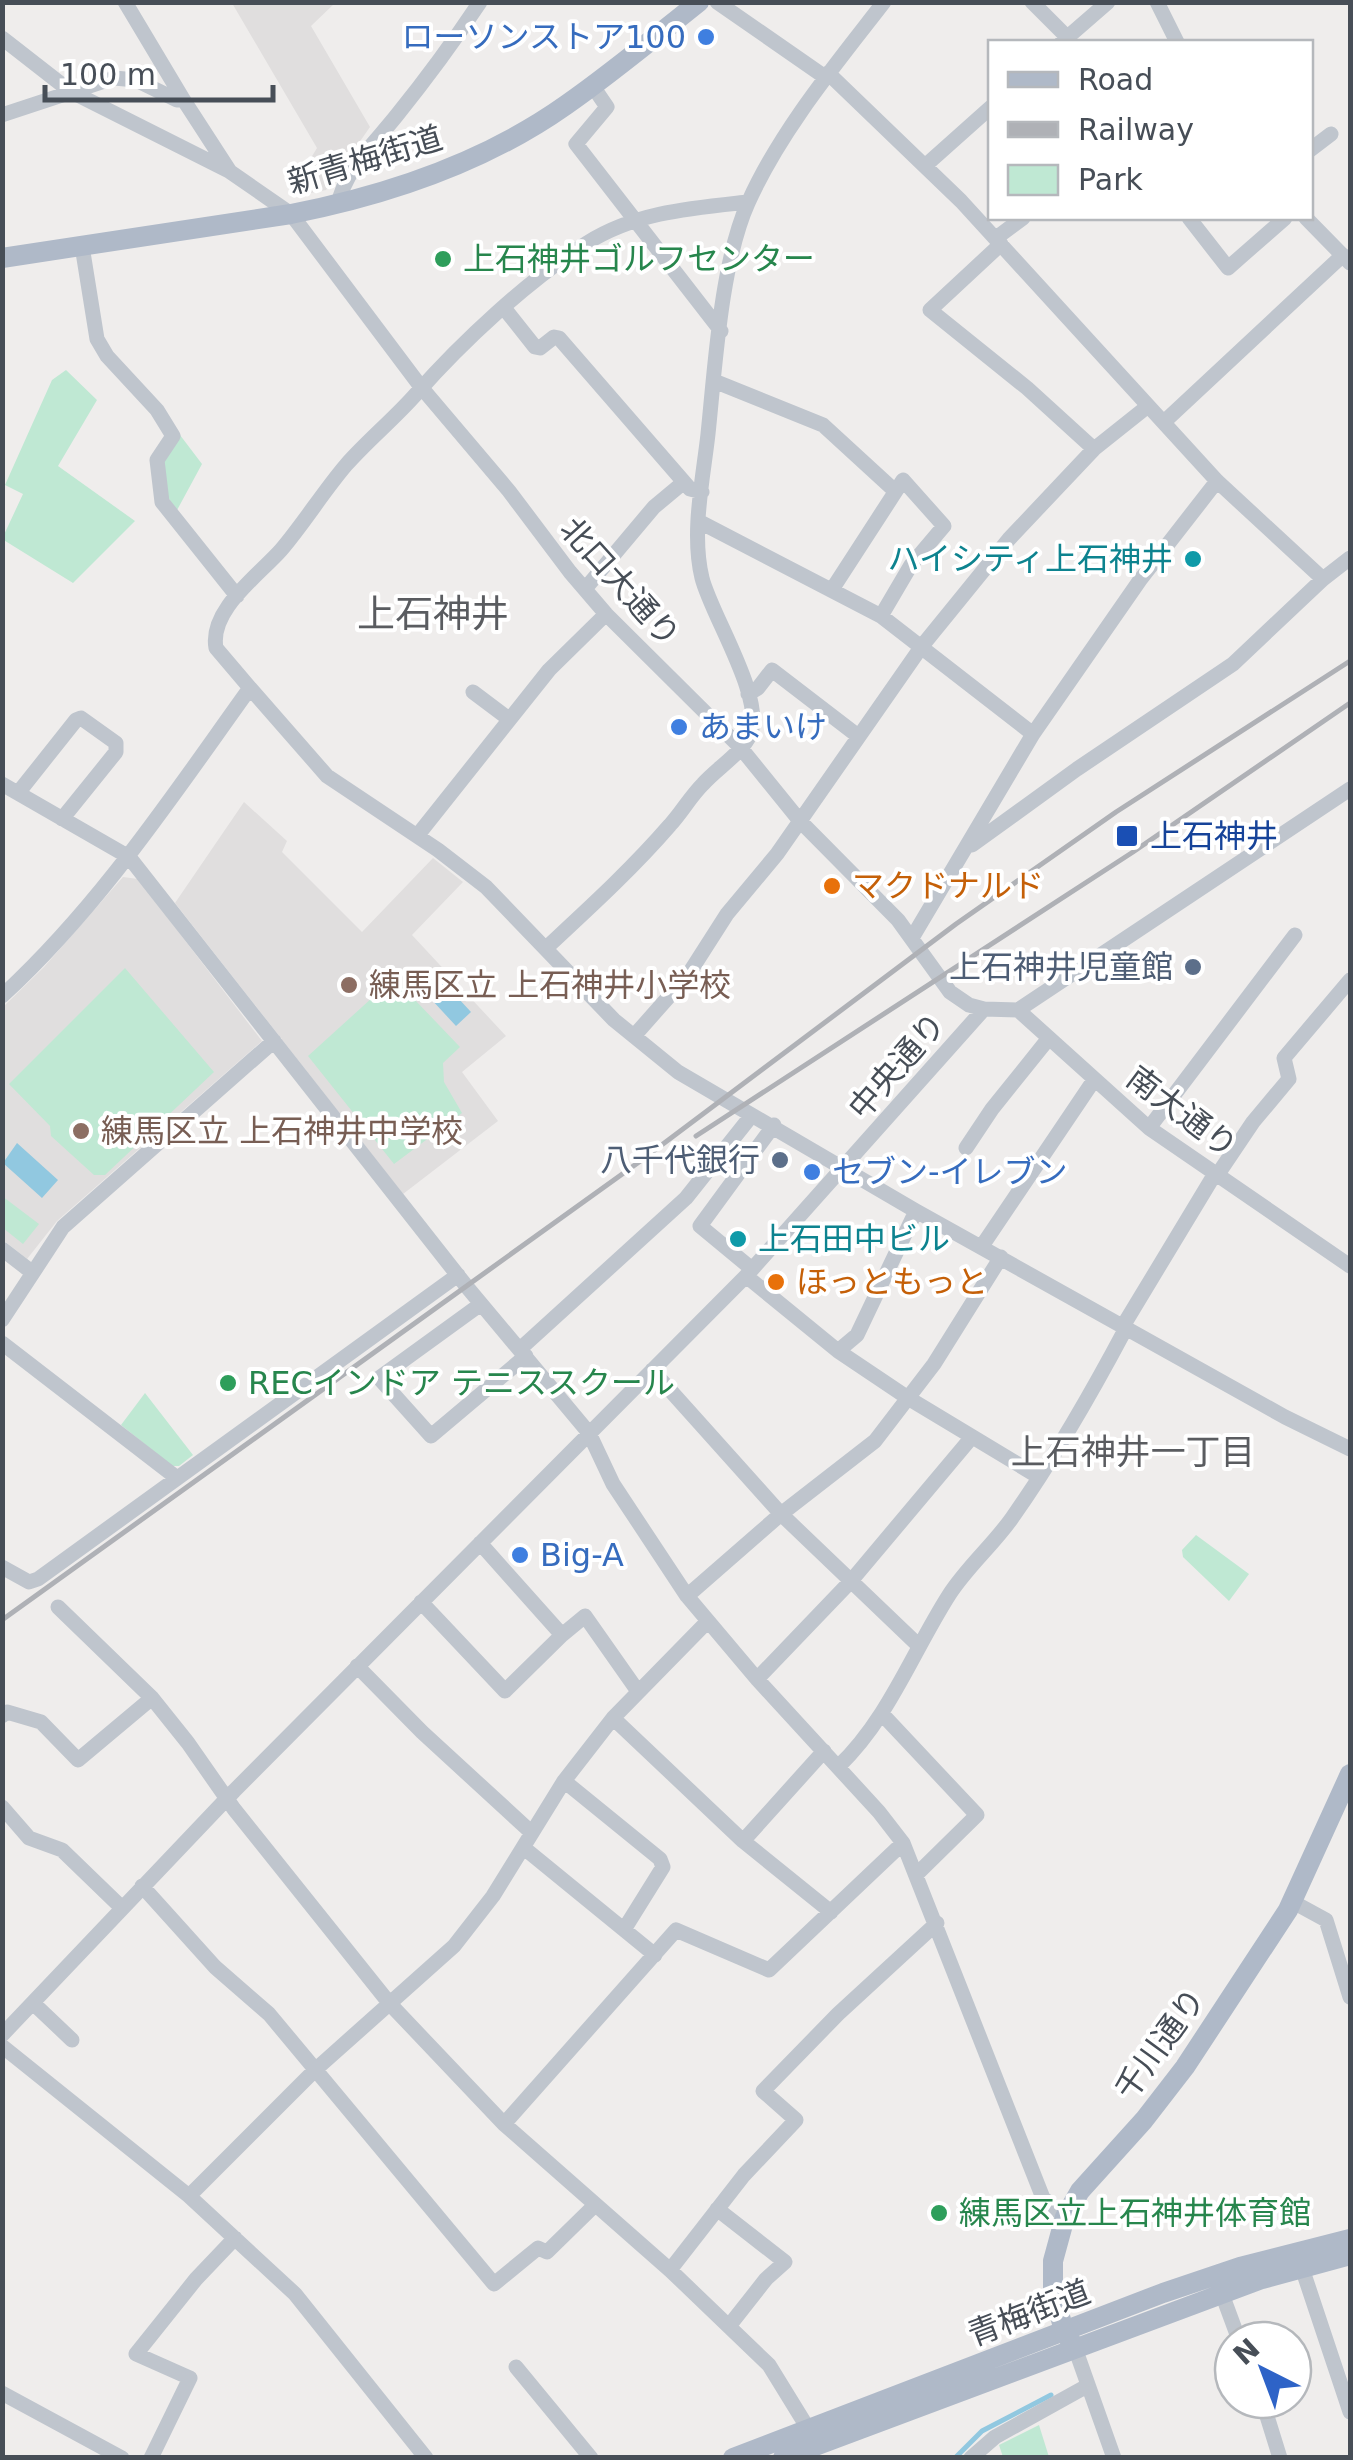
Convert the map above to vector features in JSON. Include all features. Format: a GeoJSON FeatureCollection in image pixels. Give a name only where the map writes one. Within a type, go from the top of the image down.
{"type":"FeatureCollection","features":[{"type":"Feature","properties":{"kind":"main road","name":"新青梅街道"},"geometry":{"type":"LineString","coordinates":[[2,258],[291,214],[406,185],[457,166],[564,107],[699,2]]}},
{"type":"Feature","properties":{"kind":"main road","name":"千川通り"},"geometry":{"type":"LineString","coordinates":[[1070,2340],[1054,2301],[1052,2277],[1065,2218],[1080,2190],[1144,2120],[1185,2067],[1293,1902],[1350,1774]]}},
{"type":"Feature","properties":{"kind":"main road","name":"青梅街道"},"geometry":{"type":"LineString","coordinates":[[783,2458],[1240,2267],[1350,2239]]}},
{"type":"Feature","properties":{"kind":"main road","name":"青梅街道"},"geometry":{"type":"LineString","coordinates":[[1070,2340],[1350,2255]]}},
{"type":"Feature","properties":{"kind":"main road","name":"青梅街道"},"geometry":{"type":"LineString","coordinates":[[732,2458],[816,2444]]}},
{"type":"Feature","properties":{"kind":"street"},"geometry":{"type":"LineString","coordinates":[[125,2],[230,170]]}},
{"type":"Feature","properties":{"kind":"street"},"geometry":{"type":"LineString","coordinates":[[338,205],[342,187],[367,150],[480,2]]}},
{"type":"Feature","properties":{"kind":"street"},"geometry":{"type":"LineString","coordinates":[[717,2],[827,75],[926,165],[1217,481],[1323,579]]}},
{"type":"Feature","properties":{"kind":"street"},"geometry":{"type":"LineString","coordinates":[[546,948],[669,826],[700,786],[750,737],[748,694],[702,576],[700,522],[714,382],[734,248],[748,202],[827,75],[884,2]]}},
{"type":"Feature","properties":{"kind":"street"},"geometry":{"type":"LineString","coordinates":[[1032,2],[1065,40],[1108,2]]}},
{"type":"Feature","properties":{"kind":"street"},"geometry":{"type":"LineString","coordinates":[[1158,2],[1176,40]]}},
{"type":"Feature","properties":{"kind":"street"},"geometry":{"type":"LineString","coordinates":[[2,38],[70,92],[230,170]]}},
{"type":"Feature","properties":{"kind":"street"},"geometry":{"type":"LineString","coordinates":[[2,116],[114,78],[136,80],[177,100],[183,99]]}},
{"type":"Feature","properties":{"kind":"street"},"geometry":{"type":"LineString","coordinates":[[592,85],[607,107],[576,144],[721,331]]}},
{"type":"Feature","properties":{"kind":"street"},"geometry":{"type":"LineString","coordinates":[[926,165],[988,109]]}},
{"type":"Feature","properties":{"kind":"street"},"geometry":{"type":"LineString","coordinates":[[1313,148],[1331,134]]}},
{"type":"Feature","properties":{"kind":"street","name":"北口大通り"},"geometry":{"type":"LineString","coordinates":[[230,170],[291,214],[421,387],[606,614],[740,747],[800,821],[912,938],[931,966]]}},
{"type":"Feature","properties":{"kind":"street"},"geometry":{"type":"LineString","coordinates":[[748,202],[636,219],[586,244],[504,308],[346,465],[281,549],[237,596],[220,621],[214,643],[327,776],[490,890],[614,1020],[704,1089],[774,1125],[916,1211],[1326,1440],[1350,1449]]}},
{"type":"Feature","properties":{"kind":"street"},"geometry":{"type":"LineString","coordinates":[[1021,220],[930,310],[1027,388],[1094,450]]}},
{"type":"Feature","properties":{"kind":"street"},"geometry":{"type":"LineString","coordinates":[[1191,220],[1228,268],[1283,220]]}},
{"type":"Feature","properties":{"kind":"street"},"geometry":{"type":"LineString","coordinates":[[1164,422],[1346,259],[1308,220]]}},
{"type":"Feature","properties":{"kind":"street"},"geometry":{"type":"LineString","coordinates":[[82,246],[97,339],[107,356],[157,410],[173,436],[157,460],[162,502],[237,596]]}},
{"type":"Feature","properties":{"kind":"street"},"geometry":{"type":"LineString","coordinates":[[504,308],[535,347],[559,338],[690,489],[702,492]]}},
{"type":"Feature","properties":{"kind":"street"},"geometry":{"type":"LineString","coordinates":[[714,382],[822,425],[895,490]]}},
{"type":"Feature","properties":{"kind":"street"},"geometry":{"type":"LineString","coordinates":[[634,1036],[688,975],[727,914],[800,821],[922,646],[1008,538],[1094,450],[1148,406]]}},
{"type":"Feature","properties":{"kind":"street"},"geometry":{"type":"LineString","coordinates":[[832,588],[903,480],[944,526],[911,565],[881,616]]}},
{"type":"Feature","properties":{"kind":"street"},"geometry":{"type":"LineString","coordinates":[[912,938],[1034,734],[1140,580],[1217,481]]}},
{"type":"Feature","properties":{"kind":"street"},"geometry":{"type":"LineString","coordinates":[[585,589],[654,507],[684,482]]}},
{"type":"Feature","properties":{"kind":"street"},"geometry":{"type":"LineString","coordinates":[[700,522],[881,616],[1034,734]]}},
{"type":"Feature","properties":{"kind":"street"},"geometry":{"type":"LineString","coordinates":[[966,850],[1076,769],[1233,664],[1350,558]]}},
{"type":"Feature","properties":{"kind":"street"},"geometry":{"type":"LineString","coordinates":[[417,836],[548,670],[606,614]]}},
{"type":"Feature","properties":{"kind":"street"},"geometry":{"type":"LineString","coordinates":[[748,694],[772,670],[858,736]]}},
{"type":"Feature","properties":{"kind":"street"},"geometry":{"type":"LineString","coordinates":[[2,996],[37,963],[129,857],[250,688]]}},
{"type":"Feature","properties":{"kind":"street"},"geometry":{"type":"LineString","coordinates":[[472,692],[509,719]]}},
{"type":"Feature","properties":{"kind":"street"},"geometry":{"type":"LineString","coordinates":[[18,793],[81,718],[116,744],[116,752],[62,819]]}},
{"type":"Feature","properties":{"kind":"street"},"geometry":{"type":"LineString","coordinates":[[2,784],[129,857],[481,1304],[589,1433],[612,1484],[687,1596],[903,1843],[1043,2198],[1065,2218]]}},
{"type":"Feature","properties":{"kind":"street"},"geometry":{"type":"LineString","coordinates":[[984,1009],[1018,1010],[1350,789]]}},
{"type":"Feature","properties":{"kind":"street"},"geometry":{"type":"LineString","coordinates":[[1150,1128],[1295,935]]}},
{"type":"Feature","properties":{"kind":"street","name":"中央通り"},"geometry":{"type":"LineString","coordinates":[[2,2035],[227,1798],[749,1272],[984,1009],[969,1005],[950,992],[931,966]]}},
{"type":"Feature","properties":{"kind":"street"},"geometry":{"type":"LineString","coordinates":[[838,1768],[883,1715],[950,1594],[1010,1521],[1075,1424],[1125,1327],[1217,1173],[1289,1078],[1284,1058],[1350,980]]}},
{"type":"Feature","properties":{"kind":"street","name":"南大通り"},"geometry":{"type":"LineString","coordinates":[[1018,1010],[1150,1128],[1350,1266]]}},
{"type":"Feature","properties":{"kind":"street"},"geometry":{"type":"LineString","coordinates":[[966,1148],[992,1108],[1048,1038]]}},
{"type":"Feature","properties":{"kind":"street"},"geometry":{"type":"LineString","coordinates":[[2,1320],[63,1227],[274,1041]]}},
{"type":"Feature","properties":{"kind":"street"},"geometry":{"type":"LineString","coordinates":[[982,1246],[1094,1080]]}},
{"type":"Feature","properties":{"kind":"street"},"geometry":{"type":"LineString","coordinates":[[481,1304],[379,1378],[431,1436],[686,1198],[752,1115]]}},
{"type":"Feature","properties":{"kind":"street"},"geometry":{"type":"LineString","coordinates":[[774,1125],[700,1226],[838,1351],[1039,1477]]}},
{"type":"Feature","properties":{"kind":"street"},"geometry":{"type":"LineString","coordinates":[[838,1351],[857,1335],[916,1211]]}},
{"type":"Feature","properties":{"kind":"street"},"geometry":{"type":"LineString","coordinates":[[2,1249],[33,1273]]}},
{"type":"Feature","properties":{"kind":"street"},"geometry":{"type":"LineString","coordinates":[[687,1596],[781,1514],[875,1441],[934,1364],[1001,1256]]}},
{"type":"Feature","properties":{"kind":"street"},"geometry":{"type":"LineString","coordinates":[[2,1567],[33,1582],[458,1275]]}},
{"type":"Feature","properties":{"kind":"street"},"geometry":{"type":"LineString","coordinates":[[2,1343],[177,1478]]}},
{"type":"Feature","properties":{"kind":"street"},"geometry":{"type":"LineString","coordinates":[[652,1370],[781,1514],[920,1646]]}},
{"type":"Feature","properties":{"kind":"street"},"geometry":{"type":"LineString","coordinates":[[757,1679],[851,1582],[972,1438]]}},
{"type":"Feature","properties":{"kind":"street"},"geometry":{"type":"LineString","coordinates":[[480,1543],[562,1635]]}},
{"type":"Feature","properties":{"kind":"street"},"geometry":{"type":"LineString","coordinates":[[421,1602],[505,1690],[586,1616],[637,1690]]}},
{"type":"Feature","properties":{"kind":"street"},"geometry":{"type":"LineString","coordinates":[[58,1607],[152,1698],[390,2004],[504,2124],[670,2270],[769,2365],[816,2444]]}},
{"type":"Feature","properties":{"kind":"street"},"geometry":{"type":"LineString","coordinates":[[189,2196],[316,2070],[454,1946],[493,1896],[564,1781],[612,1718],[708,1621]]}},
{"type":"Feature","properties":{"kind":"street"},"geometry":{"type":"LineString","coordinates":[[357,1666],[528,1840],[655,1954]]}},
{"type":"Feature","properties":{"kind":"street"},"geometry":{"type":"LineString","coordinates":[[2,1716],[7,1712],[41,1722],[78,1760],[152,1698]]}},
{"type":"Feature","properties":{"kind":"street"},"geometry":{"type":"LineString","coordinates":[[883,1715],[976,1814],[918,1874]]}},
{"type":"Feature","properties":{"kind":"street"},"geometry":{"type":"LineString","coordinates":[[612,1718],[744,1841],[831,1912]]}},
{"type":"Feature","properties":{"kind":"street"},"geometry":{"type":"LineString","coordinates":[[744,1841],[824,1751]]}},
{"type":"Feature","properties":{"kind":"street"},"geometry":{"type":"LineString","coordinates":[[564,1781],[660,1859],[663,1867],[624,1928]]}},
{"type":"Feature","properties":{"kind":"street"},"geometry":{"type":"LineString","coordinates":[[2,1807],[29,1838],[62,1850],[122,1908]]}},
{"type":"Feature","properties":{"kind":"street"},"geometry":{"type":"LineString","coordinates":[[504,2124],[676,1930],[769,1970],[903,1843]]}},
{"type":"Feature","properties":{"kind":"street"},"geometry":{"type":"LineString","coordinates":[[142,1886],[215,1967],[269,2014],[494,2284],[538,2248],[548,2252],[594,2206]]}},
{"type":"Feature","properties":{"kind":"street"},"geometry":{"type":"LineString","coordinates":[[1293,1902],[1326,1920],[1350,1997]]}},
{"type":"Feature","properties":{"kind":"street"},"geometry":{"type":"LineString","coordinates":[[670,2270],[744,2174],[796,2120],[763,2091],[838,2014],[937,1924]]}},
{"type":"Feature","properties":{"kind":"street"},"geometry":{"type":"LineString","coordinates":[[33,2002],[72,2040]]}},
{"type":"Feature","properties":{"kind":"street"},"geometry":{"type":"LineString","coordinates":[[2,2046],[189,2196],[295,2294],[426,2458]]}},
{"type":"Feature","properties":{"kind":"street"},"geometry":{"type":"LineString","coordinates":[[718,2209],[785,2262],[728,2326]]}},
{"type":"Feature","properties":{"kind":"street"},"geometry":{"type":"LineString","coordinates":[[151,2458],[190,2378],[136,2354],[236,2238]]}},
{"type":"Feature","properties":{"kind":"street"},"geometry":{"type":"LineString","coordinates":[[1302,2268],[1350,2412]]}},
{"type":"Feature","properties":{"kind":"street"},"geometry":{"type":"LineString","coordinates":[[1222,2294],[1232,2320]]}},
{"type":"Feature","properties":{"kind":"street"},"geometry":{"type":"LineString","coordinates":[[1070,2340],[1114,2458]]}},
{"type":"Feature","properties":{"kind":"street"},"geometry":{"type":"LineString","coordinates":[[516,2367],[591,2458]]}},
{"type":"Feature","properties":{"kind":"street"},"geometry":{"type":"LineString","coordinates":[[970,2458],[996,2437],[1088,2386]]}},
{"type":"Feature","properties":{"kind":"street"},"geometry":{"type":"LineString","coordinates":[[2,2392],[122,2458]]}},
{"type":"Feature","properties":{"kind":"street"},"geometry":{"type":"LineString","coordinates":[[1268,2420],[1280,2458]]}},
{"type":"Feature","properties":{"kind":"shaded area"},"geometry":{"type":"Polygon","coordinates":[[[232,3],[335,3],[311,26],[370,127],[326,190],[289,194],[317,148],[232,3]]]}},
{"type":"Feature","properties":{"kind":"shaded area","name":"練馬区立 上石神井小学校"},"geometry":{"type":"Polygon","coordinates":[[[244,802],[287,841],[282,852],[362,932],[433,858],[463,882],[412,935],[506,1036],[462,1072],[498,1121],[403,1194],[175,903],[244,802]]]}},
{"type":"Feature","properties":{"kind":"shaded area","name":"練馬区立 上石神井中学校"},"geometry":{"type":"Polygon","coordinates":[[[123,877],[138,879],[262,1041],[57,1221],[27,1259],[3,1240],[2,1008],[44,967],[123,877]]]}},
{"type":"Feature","properties":{"kind":"green space"},"geometry":{"type":"Polygon","coordinates":[[[66,370],[97,400],[58,466],[135,521],[73,583],[2,539],[23,494],[5,485],[52,380],[66,370]]]}},
{"type":"Feature","properties":{"kind":"green space"},"geometry":{"type":"Polygon","coordinates":[[[180,435],[202,464],[176,512],[163,487],[162,458],[180,435]]]}},
{"type":"Feature","properties":{"kind":"green space"},"geometry":{"type":"Polygon","coordinates":[[[125,968],[214,1072],[105,1175],[94,1175],[51,1136],[50,1126],[9,1084],[125,968]]]}},
{"type":"Feature","properties":{"kind":"green space"},"geometry":{"type":"Polygon","coordinates":[[[394,978],[460,1047],[443,1063],[444,1082],[462,1113],[394,1164],[308,1056],[394,978]]]}},
{"type":"Feature","properties":{"kind":"green space"},"geometry":{"type":"Polygon","coordinates":[[[2,1196],[39,1224],[23,1244],[3,1228],[2,1196]]]}},
{"type":"Feature","properties":{"kind":"green space"},"geometry":{"type":"Polygon","coordinates":[[[145,1393],[193,1455],[179,1466],[172,1466],[121,1425],[145,1393]]]}},
{"type":"Feature","properties":{"kind":"green space"},"geometry":{"type":"Polygon","coordinates":[[[1196,1535],[1249,1574],[1229,1601],[1183,1557],[1182,1550],[1196,1535]]]}},
{"type":"Feature","properties":{"kind":"green space"},"geometry":{"type":"Polygon","coordinates":[[[1039,2425],[1049,2457],[1003,2457],[999,2445],[1039,2425]]]}},
{"type":"Feature","properties":{"kind":"water"},"geometry":{"type":"Polygon","coordinates":[[[433,971],[471,1012],[456,1026],[418,985],[433,971]]]}},
{"type":"Feature","properties":{"kind":"water"},"geometry":{"type":"Polygon","coordinates":[[[17,1143],[58,1180],[42,1198],[3,1163],[17,1143]]]}},
{"type":"Feature","properties":{"kind":"waterway"},"geometry":{"type":"LineString","coordinates":[[955,2458],[982,2431],[1051,2395]]}},
{"type":"Feature","properties":{"kind":"railway"},"geometry":{"type":"LineString","coordinates":[[2,1620],[639,1162],[956,924],[1116,812],[1350,661]]}},
{"type":"Feature","properties":{"kind":"railway"},"geometry":{"type":"LineString","coordinates":[[696,1136],[1133,852],[1350,703]]}},
{"type":"Feature","properties":{"kind":"place","name":"ローソンストア100"},"geometry":{"type":"Point","coordinates":[706,37]}},
{"type":"Feature","properties":{"kind":"place","name":"上石神井ゴルフセンター"},"geometry":{"type":"Point","coordinates":[443,259]}},
{"type":"Feature","properties":{"kind":"place","name":"ハイシティ上石神井"},"geometry":{"type":"Point","coordinates":[1193,559]}},
{"type":"Feature","properties":{"kind":"place","name":"あまいけ"},"geometry":{"type":"Point","coordinates":[679,727]}},
{"type":"Feature","properties":{"kind":"place","name":"上石神井"},"geometry":{"type":"Point","coordinates":[1127,836]}},
{"type":"Feature","properties":{"kind":"place","name":"マクドナルド"},"geometry":{"type":"Point","coordinates":[832,886]}},
{"type":"Feature","properties":{"kind":"place","name":"上石神井児童館"},"geometry":{"type":"Point","coordinates":[1193,967]}},
{"type":"Feature","properties":{"kind":"place","name":"練馬区立 上石神井小学校"},"geometry":{"type":"Point","coordinates":[349,985]}},
{"type":"Feature","properties":{"kind":"place","name":"練馬区立 上石神井中学校"},"geometry":{"type":"Point","coordinates":[81,1131]}},
{"type":"Feature","properties":{"kind":"place","name":"八千代銀行"},"geometry":{"type":"Point","coordinates":[780,1160]}},
{"type":"Feature","properties":{"kind":"place","name":"セブン-イレブン"},"geometry":{"type":"Point","coordinates":[812,1172]}},
{"type":"Feature","properties":{"kind":"place","name":"上石田中ビル"},"geometry":{"type":"Point","coordinates":[738,1239]}},
{"type":"Feature","properties":{"kind":"place","name":"ほっともっと"},"geometry":{"type":"Point","coordinates":[776,1282]}},
{"type":"Feature","properties":{"kind":"place","name":"RECインドア テニススクール"},"geometry":{"type":"Point","coordinates":[228,1383]}},
{"type":"Feature","properties":{"kind":"place","name":"Big-A"},"geometry":{"type":"Point","coordinates":[520,1555]}},
{"type":"Feature","properties":{"kind":"place","name":"練馬区立上石神井体育館"},"geometry":{"type":"Point","coordinates":[939,2213]}},
{"type":"Feature","properties":{"kind":"district","name":"上石神井"},"geometry":{"type":"Point","coordinates":[433,614]}},
{"type":"Feature","properties":{"kind":"district","name":"上石神井一丁目"},"geometry":{"type":"Point","coordinates":[1133,1452]}}]}
